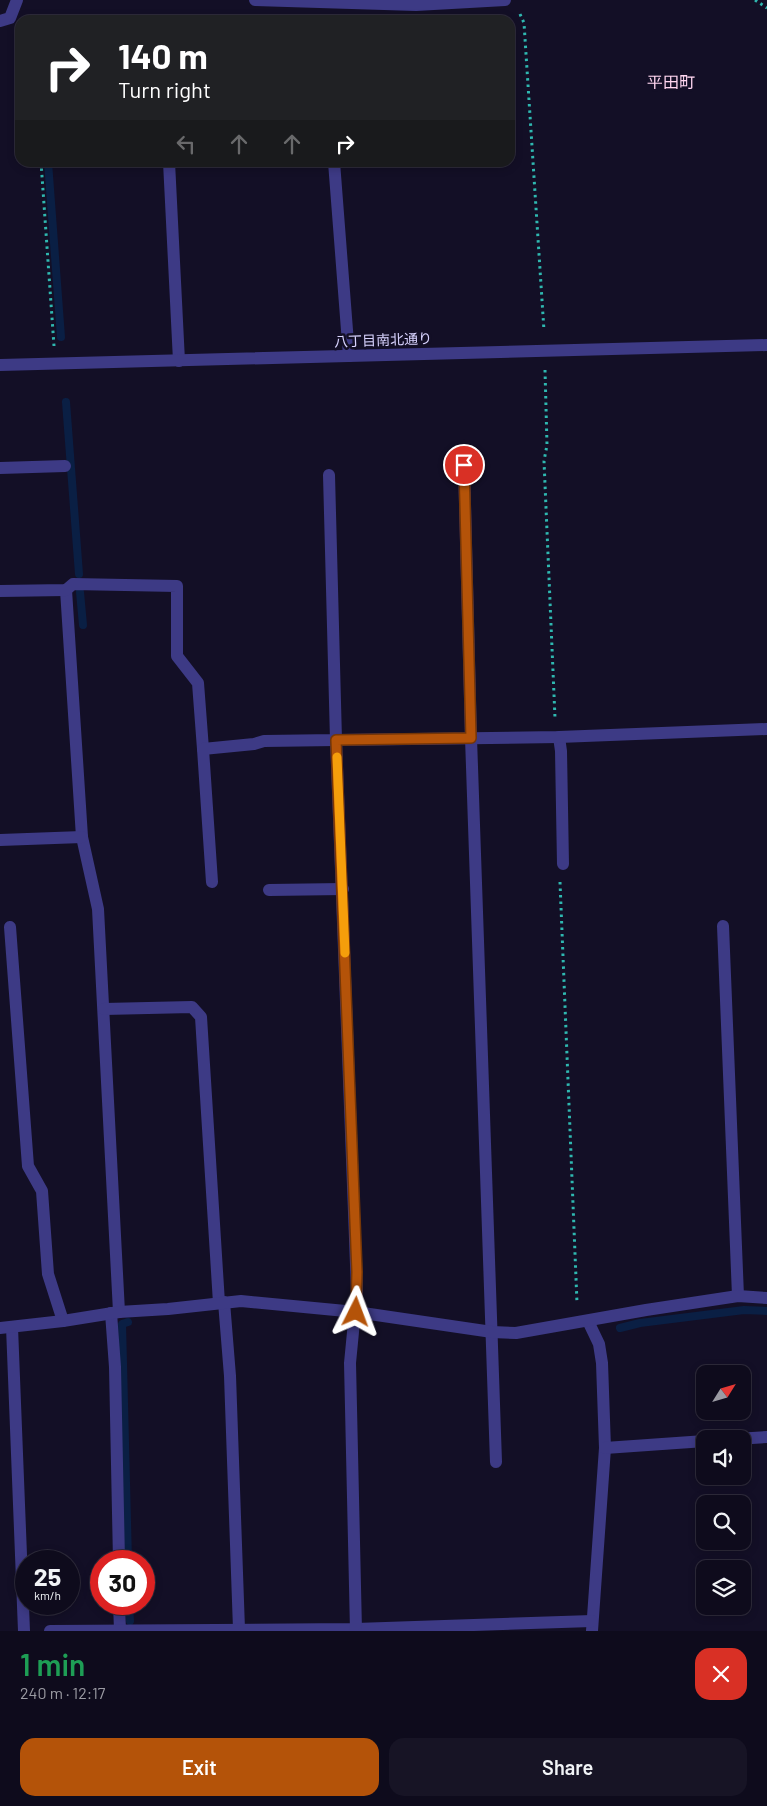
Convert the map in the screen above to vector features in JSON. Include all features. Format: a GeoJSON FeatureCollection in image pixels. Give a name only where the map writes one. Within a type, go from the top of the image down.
{"type":"FeatureCollection","features":[{"type":"Feature","properties":{"kind":"street"},"geometry":{"type":"LineString","coordinates":[[0,21],[10,18],[18,0]]}},
{"type":"Feature","properties":{"kind":"street"},"geometry":{"type":"LineString","coordinates":[[255,0],[387,2],[416,5],[505,0]]}},
{"type":"Feature","properties":{"kind":"street"},"geometry":{"type":"LineString","coordinates":[[169,167],[179,361]]}},
{"type":"Feature","properties":{"kind":"street"},"geometry":{"type":"LineString","coordinates":[[334,167],[349,356]]}},
{"type":"Feature","properties":{"kind":"street","name":"八丁目南北通り"},"geometry":{"type":"LineString","coordinates":[[0,365],[767,344]]}},
{"type":"Feature","properties":{"kind":"street"},"geometry":{"type":"LineString","coordinates":[[464,465],[471,738],[496,1462]]}},
{"type":"Feature","properties":{"kind":"street"},"geometry":{"type":"LineString","coordinates":[[0,468],[65,466]]}},
{"type":"Feature","properties":{"kind":"street"},"geometry":{"type":"LineString","coordinates":[[329,475],[336,740],[357,1291],[350,1363],[356,1630]]}},
{"type":"Feature","properties":{"kind":"street"},"geometry":{"type":"LineString","coordinates":[[0,591],[66,590],[73,584],[177,586],[177,656],[198,682],[212,882]]}},
{"type":"Feature","properties":{"kind":"street"},"geometry":{"type":"LineString","coordinates":[[66,590],[82,836],[98,910],[104,1009],[115,1312],[119,1550]]}},
{"type":"Feature","properties":{"kind":"street"},"geometry":{"type":"LineString","coordinates":[[203,749],[254,744],[264,741],[559,737],[767,729]]}},
{"type":"Feature","properties":{"kind":"street"},"geometry":{"type":"LineString","coordinates":[[559,737],[561,751],[563,864]]}},
{"type":"Feature","properties":{"kind":"street"},"geometry":{"type":"LineString","coordinates":[[0,840],[82,836]]}},
{"type":"Feature","properties":{"kind":"street"},"geometry":{"type":"LineString","coordinates":[[269,890],[343,890]]}},
{"type":"Feature","properties":{"kind":"street"},"geometry":{"type":"LineString","coordinates":[[723,926],[738,1296]]}},
{"type":"Feature","properties":{"kind":"street"},"geometry":{"type":"LineString","coordinates":[[10,927],[28,1166],[42,1191],[48,1274],[63,1321]]}},
{"type":"Feature","properties":{"kind":"street"},"geometry":{"type":"LineString","coordinates":[[104,1009],[192,1007],[201,1017],[222,1302],[230,1376],[239,1629]]}},
{"type":"Feature","properties":{"kind":"street"},"geometry":{"type":"LineString","coordinates":[[24,1631],[6,1327],[63,1321],[115,1312],[168,1309],[241,1301],[356,1312],[492,1332],[516,1332],[738,1296],[767,1298]]}},
{"type":"Feature","properties":{"kind":"street"},"geometry":{"type":"LineString","coordinates":[[50,1631],[356,1630],[592,1626],[605,1448],[602,1363],[599,1344],[583,1322]]}},
{"type":"Feature","properties":{"kind":"street"},"geometry":{"type":"LineString","coordinates":[[751,1438],[767,1437]]}},
{"type":"Feature","properties":{"kind":"street"},"geometry":{"type":"LineString","coordinates":[[605,1448],[696,1442]]}},
{"type":"Feature","properties":{"kind":"street"},"geometry":{"type":"LineString","coordinates":[[119,1615],[120,1630]]}},
{"type":"Feature","properties":{"kind":"path"},"geometry":{"type":"LineString","coordinates":[[756,0],[767,8]]}},
{"type":"Feature","properties":{"kind":"path"},"geometry":{"type":"LineString","coordinates":[[517,8],[524,23],[544,334]]}},
{"type":"Feature","properties":{"kind":"path"},"geometry":{"type":"LineString","coordinates":[[41,167],[54,349]]}},
{"type":"Feature","properties":{"kind":"path"},"geometry":{"type":"LineString","coordinates":[[545,366],[547,445],[544,461],[556,727],[559,737]]}},
{"type":"Feature","properties":{"kind":"path"},"geometry":{"type":"LineString","coordinates":[[563,864],[560,879],[583,1322]]}},
{"type":"Feature","properties":{"kind":"waterway"},"geometry":{"type":"LineString","coordinates":[[48,167],[61,337]]}},
{"type":"Feature","properties":{"kind":"waterway"},"geometry":{"type":"LineString","coordinates":[[66,402],[79,574]]}},
{"type":"Feature","properties":{"kind":"waterway"},"geometry":{"type":"LineString","coordinates":[[80,592],[83,625]]}},
{"type":"Feature","properties":{"kind":"waterway"},"geometry":{"type":"LineString","coordinates":[[620,1328],[640,1323],[744,1310],[767,1311]]}},
{"type":"Feature","properties":{"kind":"waterway"},"geometry":{"type":"LineString","coordinates":[[128,1322],[122,1324],[128,1550]]}},
{"type":"Feature","properties":{"kind":"waterway"},"geometry":{"type":"LineString","coordinates":[[130,1615],[130,1621]]}},
{"type":"Feature","properties":{"kind":"slow traffic"},"geometry":{"type":"LineString","coordinates":[[337,757],[345,953]]}},
{"type":"Feature","properties":{"kind":"district","name":"平田町"},"geometry":{"type":"Point","coordinates":[671,82]}},
{"type":"Feature","properties":{"kind":"route"},"geometry":{"type":"LineString","coordinates":[[356,1312],[357,1272],[336,740],[471,738],[464,465]]}}]}
